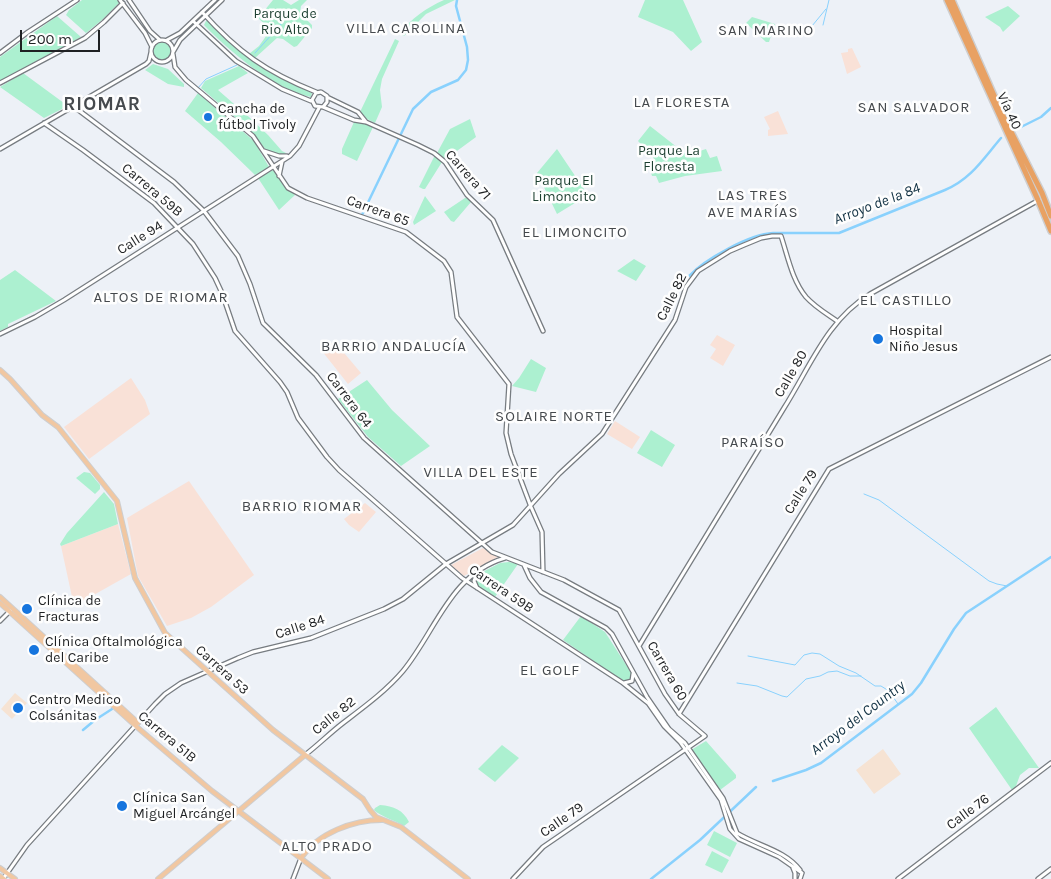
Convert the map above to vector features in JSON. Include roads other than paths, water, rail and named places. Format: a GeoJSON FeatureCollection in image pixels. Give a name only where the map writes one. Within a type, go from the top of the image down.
{"type":"FeatureCollection","features":[{"type":"Feature","properties":{"kind":"highway","name":"Vía 40"},"geometry":{"type":"LineString","coordinates":[[947,0],[1041,199],[1051,216]]}},
{"type":"Feature","properties":{"kind":"highway","name":"Vía 40"},"geometry":{"type":"LineString","coordinates":[[952,0],[1041,199],[1051,231]]}},
{"type":"Feature","properties":{"kind":"main road","name":"Carrera 53"},"geometry":{"type":"LineString","coordinates":[[0,370],[42,415],[58,427],[117,501],[135,578],[165,633],[272,730],[363,799],[373,814],[401,827],[468,879]]}},
{"type":"Feature","properties":{"kind":"main road","name":"Carrera 51B"},"geometry":{"type":"LineString","coordinates":[[0,597],[11,610],[137,725],[239,811],[328,879]]}},
{"type":"Feature","properties":{"kind":"main road","name":"Carrera 51B"},"geometry":{"type":"LineString","coordinates":[[0,603],[11,610]]}},
{"type":"Feature","properties":{"kind":"main road","name":"Calle 82"},"geometry":{"type":"LineString","coordinates":[[158,879],[305,754]]}},
{"type":"Feature","properties":{"kind":"main road"},"geometry":{"type":"LineString","coordinates":[[301,858],[317,842],[339,829],[363,822],[384,820]]}},
{"type":"Feature","properties":{"kind":"main road"},"geometry":{"type":"LineString","coordinates":[[0,868],[15,879]]}},
{"type":"Feature","properties":{"kind":"main road"},"geometry":{"type":"LineString","coordinates":[[0,876],[4,879]]}},
{"type":"Feature","properties":{"kind":"street"},"geometry":{"type":"LineString","coordinates":[[0,53],[77,0]]}},
{"type":"Feature","properties":{"kind":"street"},"geometry":{"type":"LineString","coordinates":[[129,0],[150,31],[160,40]]}},
{"type":"Feature","properties":{"kind":"street"},"geometry":{"type":"LineString","coordinates":[[0,149],[146,64],[150,59],[152,47],[160,40],[176,36],[215,0]]}},
{"type":"Feature","properties":{"kind":"street"},"geometry":{"type":"LineString","coordinates":[[151,52],[155,60],[168,61],[179,41],[222,0]]}},
{"type":"Feature","properties":{"kind":"street"},"geometry":{"type":"LineString","coordinates":[[0,83],[85,38],[104,22],[121,1],[145,33],[152,47]]}},
{"type":"Feature","properties":{"kind":"street"},"geometry":{"type":"LineString","coordinates":[[193,21],[236,61],[282,89],[321,107],[327,102],[327,97],[324,93],[316,93],[279,76],[254,61],[232,43],[202,12]]}},
{"type":"Feature","properties":{"kind":"street"},"geometry":{"type":"LineString","coordinates":[[166,40],[171,44],[173,53]]}},
{"type":"Feature","properties":{"kind":"street","name":"Carrera 65"},"geometry":{"type":"LineString","coordinates":[[173,53],[175,68],[195,88],[249,132],[288,188],[303,196],[406,232],[430,249],[449,266],[452,272],[457,317],[509,384],[506,433],[511,454],[542,532],[543,572]]}},
{"type":"Feature","properties":{"kind":"street"},"geometry":{"type":"LineString","coordinates":[[313,103],[313,95],[316,93]]}},
{"type":"Feature","properties":{"kind":"street","name":"Carrera 71"},"geometry":{"type":"LineString","coordinates":[[327,97],[358,112],[366,122]]}},
{"type":"Feature","properties":{"kind":"street","name":"Calle 94"},"geometry":{"type":"LineString","coordinates":[[313,103],[313,116]]}},
{"type":"Feature","properties":{"kind":"street","name":"Carrera 64"},"geometry":{"type":"LineString","coordinates":[[73,106],[174,182],[204,211],[238,256],[253,292],[261,318],[266,326],[316,375],[364,438],[492,552],[564,580],[619,610]]}},
{"type":"Feature","properties":{"kind":"street","name":"Calle 94"},"geometry":{"type":"LineString","coordinates":[[0,334],[35,317],[283,161],[290,156],[303,139],[313,116],[321,107]]}},
{"type":"Feature","properties":{"kind":"street","name":"Carrera 71"},"geometry":{"type":"LineString","coordinates":[[321,107],[397,135],[434,153],[445,162],[467,195],[493,220],[543,332]]}},
{"type":"Feature","properties":{"kind":"street","name":"Carrera 59B"},"geometry":{"type":"LineString","coordinates":[[44,123],[154,203],[193,244],[212,272],[236,331],[280,382],[287,392],[298,418],[327,457],[368,496],[465,580],[623,683],[648,703],[669,729],[682,739],[723,798],[729,819],[737,833],[782,855],[790,860],[802,873]]}},
{"type":"Feature","properties":{"kind":"street"},"geometry":{"type":"LineString","coordinates":[[264,151],[282,157],[290,156]]}},
{"type":"Feature","properties":{"kind":"street"},"geometry":{"type":"LineString","coordinates":[[269,160],[274,155]]}},
{"type":"Feature","properties":{"kind":"street"},"geometry":{"type":"LineString","coordinates":[[279,176],[283,161]]}},
{"type":"Feature","properties":{"kind":"street","name":"Calle 80"},"geometry":{"type":"LineString","coordinates":[[639,646],[785,407],[824,338],[837,321],[867,295],[1041,199]]}},
{"type":"Feature","properties":{"kind":"street","name":"Calle 82"},"geometry":{"type":"LineString","coordinates":[[618,410],[675,320],[684,292],[698,272],[730,252],[761,238],[781,236],[794,277],[806,297],[837,321]]}},
{"type":"Feature","properties":{"kind":"street","name":"Calle 79"},"geometry":{"type":"LineString","coordinates":[[679,714],[829,469],[1051,356]]}},
{"type":"Feature","properties":{"kind":"street","name":"Calle 84"},"geometry":{"type":"LineString","coordinates":[[4,879],[27,845],[165,694],[174,687],[253,652],[311,638],[384,609],[403,599],[446,564],[513,526],[559,474],[602,434],[618,410]]}},
{"type":"Feature","properties":{"kind":"street","name":"Calle 82"},"geometry":{"type":"LineString","coordinates":[[305,754],[380,694],[402,671],[465,580],[506,558]]}},
{"type":"Feature","properties":{"kind":"street","name":"Carrera 59B"},"geometry":{"type":"LineString","coordinates":[[523,564],[530,578],[542,592],[606,628],[612,634],[660,718]]}},
{"type":"Feature","properties":{"kind":"street"},"geometry":{"type":"LineString","coordinates":[[477,572],[474,581],[477,588]]}},
{"type":"Feature","properties":{"kind":"street"},"geometry":{"type":"LineString","coordinates":[[0,622],[11,610]]}},
{"type":"Feature","properties":{"kind":"street","name":"Carrera 60"},"geometry":{"type":"LineString","coordinates":[[619,610],[679,714],[704,736]]}},
{"type":"Feature","properties":{"kind":"street"},"geometry":{"type":"LineString","coordinates":[[623,683],[632,681],[633,673]]}},
{"type":"Feature","properties":{"kind":"street","name":"Calle 79"},"geometry":{"type":"LineString","coordinates":[[512,879],[543,847],[704,736]]}},
{"type":"Feature","properties":{"kind":"street","name":"Calle 76"},"geometry":{"type":"LineString","coordinates":[[898,879],[1051,763]]}},
{"type":"Feature","properties":{"kind":"street","name":"Carrera 59B"},"geometry":{"type":"LineString","coordinates":[[729,819],[730,830],[739,839],[779,857],[802,873]]}},
{"type":"Feature","properties":{"kind":"street"},"geometry":{"type":"LineString","coordinates":[[293,879],[301,858]]}},
{"type":"Feature","properties":{"kind":"street"},"geometry":{"type":"LineString","coordinates":[[789,864],[795,873],[795,879]]}},
{"type":"Feature","properties":{"kind":"street"},"geometry":{"type":"LineString","coordinates":[[1038,879],[1051,869]]}},
{"type":"Feature","properties":{"kind":"street"},"geometry":{"type":"LineString","coordinates":[[800,879],[802,873]]}},
{"type":"Feature","properties":{"kind":"waterway"},"geometry":{"type":"LineString","coordinates":[[361,217],[413,109],[431,92],[458,80],[466,70],[468,60],[467,47],[456,6],[457,0]]}},
{"type":"Feature","properties":{"kind":"waterway"},"geometry":{"type":"LineString","coordinates":[[823,25],[829,0]]}},
{"type":"Feature","properties":{"kind":"waterway"},"geometry":{"type":"LineString","coordinates":[[812,26],[826,9]]}},
{"type":"Feature","properties":{"kind":"waterway"},"geometry":{"type":"LineString","coordinates":[[255,53],[283,22]]}},
{"type":"Feature","properties":{"kind":"waterway"},"geometry":{"type":"LineString","coordinates":[[197,89],[206,79],[237,65]]}},
{"type":"Feature","properties":{"kind":"waterway","name":"Arroyo de la 84"},"geometry":{"type":"LineString","coordinates":[[1017,129],[1041,117],[1051,108]]}},
{"type":"Feature","properties":{"kind":"waterway","name":"Arroyo de la 84"},"geometry":{"type":"LineString","coordinates":[[689,276],[696,269],[728,248],[763,234],[839,233],[945,190],[969,174],[1001,138]]}},
{"type":"Feature","properties":{"kind":"waterway"},"geometry":{"type":"LineString","coordinates":[[864,494],[879,500],[989,581],[1007,586]]}},
{"type":"Feature","properties":{"kind":"waterway","name":"Arroyo del Country"},"geometry":{"type":"LineString","coordinates":[[773,781],[821,763],[912,694],[966,613],[1051,557]]}},
{"type":"Feature","properties":{"kind":"waterway"},"geometry":{"type":"LineString","coordinates":[[748,656],[795,665],[804,655],[820,654],[839,666],[856,673],[875,686],[881,686],[889,691],[898,704]]}},
{"type":"Feature","properties":{"kind":"waterway"},"geometry":{"type":"LineString","coordinates":[[737,683],[757,686],[787,697],[806,679],[828,672],[837,671],[850,676],[861,676]]}},
{"type":"Feature","properties":{"kind":"waterway"},"geometry":{"type":"LineString","coordinates":[[83,730],[112,709]]}},
{"type":"Feature","properties":{"kind":"waterway","name":"Arroyo del Country"},"geometry":{"type":"LineString","coordinates":[[651,879],[700,840],[756,787]]}},
{"type":"Feature","properties":{"kind":"place","name":"Cancha de fútbol Tivoly"},"geometry":{"type":"Point","coordinates":[208,117]}},
{"type":"Feature","properties":{"kind":"place","name":"Hospital Niño Jesus"},"geometry":{"type":"Point","coordinates":[878,339]}},
{"type":"Feature","properties":{"kind":"place","name":"Clínica de Fracturas"},"geometry":{"type":"Point","coordinates":[27,609]}},
{"type":"Feature","properties":{"kind":"place","name":"Clínica Oftalmológica del Caribe"},"geometry":{"type":"Point","coordinates":[34,650]}},
{"type":"Feature","properties":{"kind":"place","name":"Centro Medico Colsánitas"},"geometry":{"type":"Point","coordinates":[18,708]}},
{"type":"Feature","properties":{"kind":"place","name":"Clínica San Miguel Arcángel"},"geometry":{"type":"Point","coordinates":[122,806]}},
{"type":"Feature","properties":{"kind":"district","name":"VILLA CAROLINA"},"geometry":{"type":"Point","coordinates":[406,29]}},
{"type":"Feature","properties":{"kind":"district","name":"SAN MARINO"},"geometry":{"type":"Point","coordinates":[766,31]}},
{"type":"Feature","properties":{"kind":"district","name":"LA FLORESTA"},"geometry":{"type":"Point","coordinates":[682,103]}},
{"type":"Feature","properties":{"kind":"district","name":"RIOMAR"},"geometry":{"type":"Point","coordinates":[102,105]}},
{"type":"Feature","properties":{"kind":"district","name":"SAN SALVADOR"},"geometry":{"type":"Point","coordinates":[914,108]}},
{"type":"Feature","properties":{"kind":"district","name":"LAS TRES AVE MARÍAS"},"geometry":{"type":"Point","coordinates":[753,204]}},
{"type":"Feature","properties":{"kind":"district","name":"EL LIMONCITO"},"geometry":{"type":"Point","coordinates":[575,233]}},
{"type":"Feature","properties":{"kind":"district","name":"ALTOS DE RIOMAR"},"geometry":{"type":"Point","coordinates":[161,298]}},
{"type":"Feature","properties":{"kind":"district","name":"EL CASTILLO"},"geometry":{"type":"Point","coordinates":[906,301]}},
{"type":"Feature","properties":{"kind":"district","name":"BARRIO ANDALUCÍA"},"geometry":{"type":"Point","coordinates":[394,347]}},
{"type":"Feature","properties":{"kind":"district","name":"SOLAIRE NORTE"},"geometry":{"type":"Point","coordinates":[554,417]}},
{"type":"Feature","properties":{"kind":"district","name":"PARAÍSO"},"geometry":{"type":"Point","coordinates":[753,443]}},
{"type":"Feature","properties":{"kind":"district","name":"VILLA DEL ESTE"},"geometry":{"type":"Point","coordinates":[481,473]}},
{"type":"Feature","properties":{"kind":"district","name":"BARRIO RIOMAR"},"geometry":{"type":"Point","coordinates":[302,507]}},
{"type":"Feature","properties":{"kind":"district","name":"EL GOLF"},"geometry":{"type":"Point","coordinates":[550,671]}},
{"type":"Feature","properties":{"kind":"district","name":"ALTO PRADO"},"geometry":{"type":"Point","coordinates":[327,847]}},
{"type":"Feature","properties":{"kind":"park label","name":"Parque de Rio Alto"},"geometry":{"type":"Point","coordinates":[285,22]}},
{"type":"Feature","properties":{"kind":"park label","name":"Parque La Floresta"},"geometry":{"type":"Point","coordinates":[669,160]}},
{"type":"Feature","properties":{"kind":"park label","name":"Parque El Limoncito"},"geometry":{"type":"Point","coordinates":[564,190]}}]}
